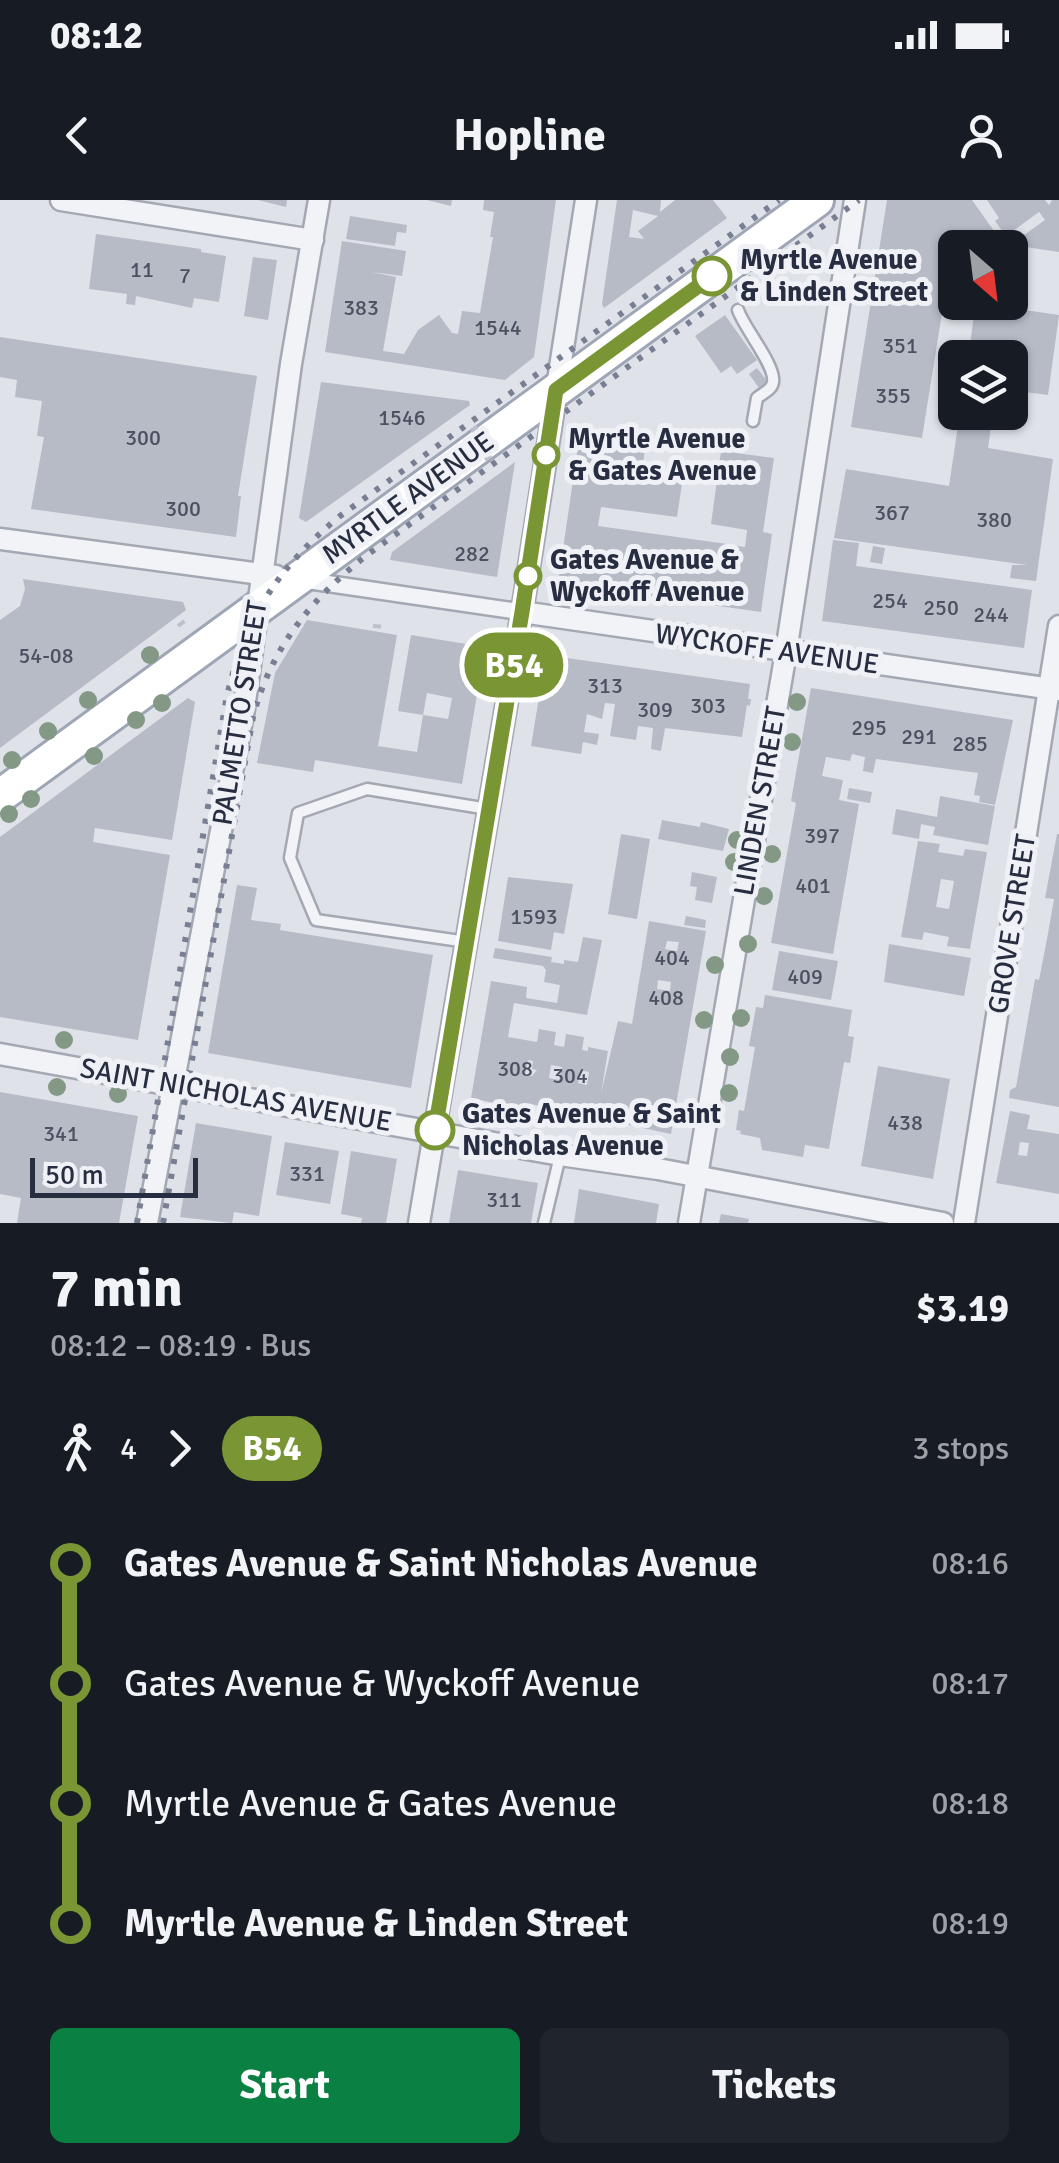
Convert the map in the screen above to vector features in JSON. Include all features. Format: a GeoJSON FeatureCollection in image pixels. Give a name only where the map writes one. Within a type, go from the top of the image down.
{"type":"FeatureCollection","features":[{"type":"Feature","properties":{"kind":"main road","name":"MYRTLE AVENUE"},"geometry":{"type":"LineString","coordinates":[[0,796],[817,200]]}},
{"type":"Feature","properties":{"kind":"street"},"geometry":{"type":"LineString","coordinates":[[61,200],[313,240]]}},
{"type":"Feature","properties":{"kind":"street","name":"PALMETTO STREET"},"geometry":{"type":"LineString","coordinates":[[147,1223],[244,709],[291,364],[319,200]]}},
{"type":"Feature","properties":{"kind":"street"},"geometry":{"type":"LineString","coordinates":[[419,1223],[522,612],[586,200]]}},
{"type":"Feature","properties":{"kind":"street","name":"LINDEN STREET"},"geometry":{"type":"LineString","coordinates":[[689,1223],[786,652],[856,200]]}},
{"type":"Feature","properties":{"kind":"street","name":"WYCKOFF AVENUE"},"geometry":{"type":"LineString","coordinates":[[0,538],[1054,690]]}},
{"type":"Feature","properties":{"kind":"street","name":"GROVE STREET"},"geometry":{"type":"LineString","coordinates":[[964,1223],[1054,690],[1059,626]]}},
{"type":"Feature","properties":{"kind":"street","name":"SAINT NICHOLAS AVENUE"},"geometry":{"type":"LineString","coordinates":[[0,1054],[943,1223]]}},
{"type":"Feature","properties":{"kind":"lane"},"geometry":{"type":"LineString","coordinates":[[738,310],[744,328],[774,379],[772,388],[757,398],[753,421]]}},
{"type":"Feature","properties":{"kind":"lane"},"geometry":{"type":"LineString","coordinates":[[467,942],[316,920],[290,858],[298,812],[367,789],[489,810]]}},
{"type":"Feature","properties":{"kind":"lane"},"geometry":{"type":"LineString","coordinates":[[544,1223],[560,1155]]}},
{"type":"Feature","properties":{"kind":"path"},"geometry":{"type":"LineString","coordinates":[[479,426],[497,452],[484,458],[475,446],[468,435],[479,426]]}},
{"type":"Feature","properties":{"kind":"path"},"geometry":{"type":"LineString","coordinates":[[475,446],[488,435],[496,440]]}},
{"type":"Feature","properties":{"kind":"path"},"geometry":{"type":"LineString","coordinates":[[178,626],[190,617]]}},
{"type":"Feature","properties":{"kind":"path"},"geometry":{"type":"LineString","coordinates":[[374,626],[387,628]]}},
{"type":"Feature","properties":{"kind":"building"},"geometry":{"type":"Polygon","coordinates":[[[258,200],[287,200],[286,207],[258,200]]]}},
{"type":"Feature","properties":{"kind":"building"},"geometry":{"type":"Polygon","coordinates":[[[427,200],[452,200],[451,206],[427,200]]]}},
{"type":"Feature","properties":{"kind":"building"},"geometry":{"type":"Polygon","coordinates":[[[484,200],[556,200],[534,357],[505,380],[325,352],[342,241],[406,251],[402,276],[372,272],[396,277],[383,351],[404,354],[418,330],[439,315],[452,333],[458,334],[462,311],[480,313],[494,212],[483,210],[484,200]]]}},
{"type":"Feature","properties":{"kind":"building"},"geometry":{"type":"Polygon","coordinates":[[[617,200],[661,200],[660,212],[675,200],[713,200],[727,218],[604,308],[617,200]],[[633,210],[629,237],[644,239],[638,231],[658,216],[633,210]]]}},
{"type":"Feature","properties":{"kind":"building"},"geometry":{"type":"Polygon","coordinates":[[[887,200],[972,200],[993,230],[938,230],[941,320],[922,438],[851,427],[887,200]]]}},
{"type":"Feature","properties":{"kind":"building"},"geometry":{"type":"Polygon","coordinates":[[[987,200],[1045,200],[1049,205],[1052,200],[1059,200],[1059,252],[1028,247],[1028,232],[1045,220],[1039,212],[1014,230],[1002,230],[995,221],[999,218],[987,200]]]}},
{"type":"Feature","properties":{"kind":"building"},"geometry":{"type":"Polygon","coordinates":[[[350,216],[407,225],[406,233],[397,232],[395,246],[346,239],[350,216]]]}},
{"type":"Feature","properties":{"kind":"building"},"geometry":{"type":"Polygon","coordinates":[[[96,234],[226,256],[219,302],[194,298],[192,308],[136,296],[135,305],[126,304],[127,294],[89,289],[96,234]]]}},
{"type":"Feature","properties":{"kind":"building"},"geometry":{"type":"Polygon","coordinates":[[[253,257],[277,260],[268,320],[244,316],[253,257]]]}},
{"type":"Feature","properties":{"kind":"building"},"geometry":{"type":"Polygon","coordinates":[[[1028,311],[1059,315],[1048,395],[1028,392],[1028,340],[971,340],[973,320],[1028,320],[1028,311]]]}},
{"type":"Feature","properties":{"kind":"building"},"geometry":{"type":"Polygon","coordinates":[[[725,315],[757,360],[737,374],[731,366],[721,373],[695,336],[725,315]]]}},
{"type":"Feature","properties":{"kind":"building"},"geometry":{"type":"Polygon","coordinates":[[[0,337],[257,376],[238,496],[236,537],[31,509],[44,437],[37,436],[42,401],[15,397],[17,380],[0,377],[0,337]]]}},
{"type":"Feature","properties":{"kind":"building"},"geometry":{"type":"Polygon","coordinates":[[[757,368],[767,381],[759,388],[749,374],[757,368]]]}},
{"type":"Feature","properties":{"kind":"building"},"geometry":{"type":"Polygon","coordinates":[[[321,382],[469,401],[470,405],[306,522],[299,518],[321,382]]]}},
{"type":"Feature","properties":{"kind":"building"},"geometry":{"type":"Polygon","coordinates":[[[957,430],[990,430],[988,448],[1053,459],[1036,581],[1010,578],[1012,565],[1027,565],[834,538],[846,469],[949,486],[957,430]]]}},
{"type":"Feature","properties":{"kind":"building"},"geometry":{"type":"Polygon","coordinates":[[[580,433],[646,442],[642,471],[683,477],[677,517],[601,507],[598,526],[745,547],[747,530],[711,524],[721,451],[774,458],[763,532],[772,534],[761,612],[558,583],[580,433]]]}},
{"type":"Feature","properties":{"kind":"building"},"geometry":{"type":"Polygon","coordinates":[[[515,462],[497,577],[390,560],[392,552],[515,462]]]}},
{"type":"Feature","properties":{"kind":"building"},"geometry":{"type":"Polygon","coordinates":[[[833,540],[859,543],[856,566],[1032,590],[1024,648],[822,621],[833,540]]]}},
{"type":"Feature","properties":{"kind":"building"},"geometry":{"type":"Polygon","coordinates":[[[873,546],[885,548],[882,564],[870,562],[873,546]]]}},
{"type":"Feature","properties":{"kind":"building"},"geometry":{"type":"Polygon","coordinates":[[[23,579],[183,602],[186,610],[0,748],[0,620],[20,606],[25,589],[23,579]]]}},
{"type":"Feature","properties":{"kind":"building"},"geometry":{"type":"Polygon","coordinates":[[[307,620],[397,635],[378,746],[417,752],[423,715],[398,711],[411,635],[485,647],[462,784],[315,760],[313,772],[257,763],[275,673],[307,620]],[[427,693],[423,715],[448,719],[452,698],[427,693]]]}},
{"type":"Feature","properties":{"kind":"building"},"geometry":{"type":"Polygon","coordinates":[[[546,655],[750,684],[750,706],[747,705],[742,737],[665,728],[661,751],[651,749],[653,728],[638,726],[636,740],[610,736],[615,704],[605,703],[602,719],[587,714],[584,732],[599,734],[597,745],[583,742],[581,754],[531,746],[546,655]]]}},
{"type":"Feature","properties":{"kind":"building"},"geometry":{"type":"Polygon","coordinates":[[[811,688],[1013,720],[995,805],[979,802],[980,796],[974,795],[978,773],[876,759],[873,773],[863,771],[865,757],[852,754],[850,761],[826,757],[822,776],[843,780],[839,800],[859,804],[833,954],[771,943],[796,803],[791,801],[811,688]]]}},
{"type":"Feature","properties":{"kind":"building"},"geometry":{"type":"Polygon","coordinates":[[[188,698],[195,702],[172,840],[95,828],[93,842],[170,855],[138,1040],[0,1017],[0,837],[188,698]]]}},
{"type":"Feature","properties":{"kind":"building"},"geometry":{"type":"Polygon","coordinates":[[[849,788],[872,792],[870,803],[847,799],[849,788]]]}},
{"type":"Feature","properties":{"kind":"building"},"geometry":{"type":"Polygon","coordinates":[[[940,796],[995,806],[988,845],[933,835],[935,827],[921,824],[919,839],[892,834],[896,809],[937,817],[940,796]]]}},
{"type":"Feature","properties":{"kind":"building"},"geometry":{"type":"Polygon","coordinates":[[[662,820],[700,827],[701,822],[729,829],[723,851],[658,839],[662,820]]]}},
{"type":"Feature","properties":{"kind":"building"},"geometry":{"type":"Polygon","coordinates":[[[621,834],[650,839],[637,919],[608,914],[621,834]]]}},
{"type":"Feature","properties":{"kind":"building"},"geometry":{"type":"Polygon","coordinates":[[[1057,834],[1059,1107],[1009,1098],[1010,1090],[1016,1087],[1035,979],[1039,980],[1047,939],[1054,899],[1045,898],[1057,834]]]}},
{"type":"Feature","properties":{"kind":"building"},"geometry":{"type":"Polygon","coordinates":[[[918,841],[940,844],[938,852],[963,856],[965,849],[987,852],[970,949],[947,946],[949,937],[924,932],[922,940],[901,937],[918,841]],[[941,879],[936,907],[949,909],[954,881],[941,879]]]}},
{"type":"Feature","properties":{"kind":"building"},"geometry":{"type":"Polygon","coordinates":[[[692,872],[717,877],[712,903],[695,900],[697,887],[690,886],[692,872]]]}},
{"type":"Feature","properties":{"kind":"building"},"geometry":{"type":"Polygon","coordinates":[[[508,877],[573,884],[564,934],[554,932],[551,950],[498,941],[508,877]]]}},
{"type":"Feature","properties":{"kind":"building"},"geometry":{"type":"Polygon","coordinates":[[[237,885],[257,888],[251,920],[281,924],[280,930],[433,955],[411,1088],[208,1053],[237,885]]]}},
{"type":"Feature","properties":{"kind":"building"},"geometry":{"type":"Polygon","coordinates":[[[686,916],[706,920],[705,928],[684,925],[686,916]]]}},
{"type":"Feature","properties":{"kind":"building"},"geometry":{"type":"Polygon","coordinates":[[[649,921],[706,931],[671,1134],[531,1104],[530,1111],[471,1098],[491,981],[527,987],[526,998],[557,1003],[560,985],[544,982],[543,966],[493,958],[495,948],[552,957],[551,962],[564,964],[564,960],[578,962],[583,937],[602,940],[587,1015],[514,1003],[508,1037],[537,1042],[539,1029],[556,1032],[554,1045],[564,1047],[566,1034],[584,1037],[582,1050],[588,1051],[588,1047],[608,1051],[601,1094],[618,1021],[632,1024],[649,921]],[[667,941],[665,949],[677,951],[679,942],[667,941]],[[658,980],[657,989],[670,991],[671,982],[658,980]],[[528,1060],[525,1075],[532,1076],[537,1070],[532,1069],[533,1061],[528,1060]],[[551,1065],[549,1078],[559,1080],[562,1067],[551,1065]],[[580,1070],[578,1083],[587,1085],[589,1072],[580,1070]]]}},
{"type":"Feature","properties":{"kind":"building"},"geometry":{"type":"Polygon","coordinates":[[[889,944],[971,958],[964,996],[884,982],[889,944]]]}},
{"type":"Feature","properties":{"kind":"building"},"geometry":{"type":"Polygon","coordinates":[[[779,951],[838,961],[831,1000],[772,990],[779,951]]]}},
{"type":"Feature","properties":{"kind":"building"},"geometry":{"type":"Polygon","coordinates":[[[765,995],[852,1010],[848,1036],[854,1037],[850,1063],[844,1062],[829,1149],[805,1145],[803,1157],[762,1150],[760,1138],[736,1130],[739,1110],[744,1111],[755,1047],[749,1046],[756,1007],[763,1008],[765,995]]]}},
{"type":"Feature","properties":{"kind":"building"},"geometry":{"type":"Polygon","coordinates":[[[878,1066],[950,1079],[933,1179],[861,1166],[878,1066]]]}},
{"type":"Feature","properties":{"kind":"building"},"geometry":{"type":"Polygon","coordinates":[[[0,1092],[138,1116],[119,1223],[17,1223],[21,1198],[0,1194],[0,1092]]]}},
{"type":"Feature","properties":{"kind":"building"},"geometry":{"type":"Polygon","coordinates":[[[1010,1111],[1030,1115],[1027,1129],[1059,1134],[1059,1194],[996,1183],[1010,1111]],[[1020,1142],[1018,1155],[1027,1156],[1029,1143],[1020,1142]]]}},
{"type":"Feature","properties":{"kind":"building"},"geometry":{"type":"Polygon","coordinates":[[[196,1123],[272,1136],[259,1216],[234,1212],[232,1223],[180,1217],[196,1123]]]}},
{"type":"Feature","properties":{"kind":"building"},"geometry":{"type":"Polygon","coordinates":[[[285,1142],[339,1151],[330,1204],[276,1195],[285,1142]]]}},
{"type":"Feature","properties":{"kind":"building"},"geometry":{"type":"Polygon","coordinates":[[[351,1151],[397,1159],[386,1223],[361,1223],[362,1218],[341,1214],[351,1151]]]}},
{"type":"Feature","properties":{"kind":"building"},"geometry":{"type":"Polygon","coordinates":[[[458,1170],[538,1183],[531,1223],[449,1223],[458,1170]]]}},
{"type":"Feature","properties":{"kind":"building"},"geometry":{"type":"Polygon","coordinates":[[[579,1189],[659,1204],[656,1223],[574,1223],[579,1189]]]}},
{"type":"Feature","properties":{"kind":"building"},"geometry":{"type":"Polygon","coordinates":[[[721,1214],[749,1219],[748,1223],[719,1223],[721,1214]]]}},
{"type":"Feature","properties":{"kind":"railway"},"geometry":{"type":"LineString","coordinates":[[137,1223],[226,701],[242,646],[266,598],[298,556],[340,516],[779,200]]}},
{"type":"Feature","properties":{"kind":"railway"},"geometry":{"type":"LineString","coordinates":[[163,1223],[253,717],[282,647],[311,607],[367,555],[859,200]]}},
{"type":"Feature","properties":{"kind":"bus line","name":"B54"},"geometry":{"type":"LineString","coordinates":[[435,1130],[556,390],[712,276]]}},
{"type":"Feature","properties":{"kind":"place","name":"Myrtle Avenue & Linden Street"},"geometry":{"type":"Point","coordinates":[712,276]}},
{"type":"Feature","properties":{"kind":"place","name":"Myrtle Avenue & Gates Avenue"},"geometry":{"type":"Point","coordinates":[546,455]}},
{"type":"Feature","properties":{"kind":"place","name":"Gates Avenue & Wyckoff Avenue"},"geometry":{"type":"Point","coordinates":[528,576]}},
{"type":"Feature","properties":{"kind":"place","name":"Gates Avenue & Saint Nicholas Avenue"},"geometry":{"type":"Point","coordinates":[435,1130]}}]}
